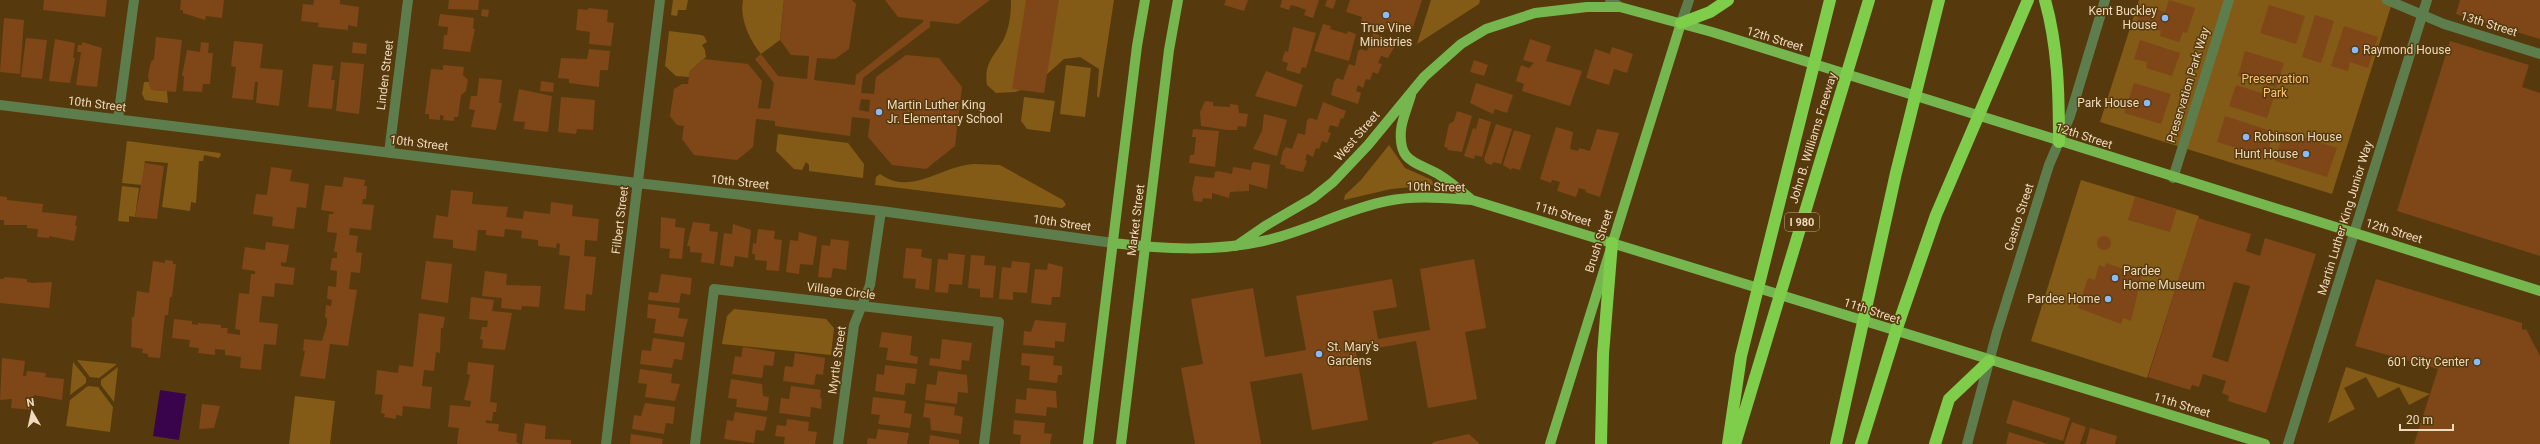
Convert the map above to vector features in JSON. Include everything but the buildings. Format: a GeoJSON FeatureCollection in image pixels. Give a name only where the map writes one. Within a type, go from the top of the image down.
{"type":"FeatureCollection","features":[{"type":"Feature","properties":{"kind":"highway"},"geometry":{"type":"LineString","coordinates":[[1681,23],[1710,12],[1728,0]]}},
{"type":"Feature","properties":{"kind":"highway"},"geometry":{"type":"LineString","coordinates":[[1728,444],[1741,356],[1830,0]]}},
{"type":"Feature","properties":{"kind":"highway","name":"John B. Williams Freeway"},"geometry":{"type":"LineString","coordinates":[[1735,444],[1869,0]]}},
{"type":"Feature","properties":{"kind":"highway"},"geometry":{"type":"LineString","coordinates":[[1836,444],[1896,173],[1939,0]]}},
{"type":"Feature","properties":{"kind":"highway"},"geometry":{"type":"LineString","coordinates":[[1861,444],[1897,328],[1936,216],[2028,0]]}},
{"type":"Feature","properties":{"kind":"highway"},"geometry":{"type":"LineString","coordinates":[[2045,0],[2052,33],[2057,76],[2059,142]]}},
{"type":"Feature","properties":{"kind":"highway"},"geometry":{"type":"LineString","coordinates":[[1601,444],[1603,354],[1612,242]]}},
{"type":"Feature","properties":{"kind":"highway"},"geometry":{"type":"LineString","coordinates":[[1935,444],[1949,399],[1989,361]]}},
{"type":"Feature","properties":{"kind":"main road","name":"Market Street"},"geometry":{"type":"LineString","coordinates":[[1088,444],[1136,46],[1145,0]]}},
{"type":"Feature","properties":{"kind":"main road","name":"Market Street"},"geometry":{"type":"LineString","coordinates":[[1121,444],[1169,50],[1178,0]]}},
{"type":"Feature","properties":{"kind":"main road","name":"12th Street"},"geometry":{"type":"LineString","coordinates":[[1486,29],[1535,13],[1587,7],[1620,7],[1681,23],[1775,52],[2173,178],[2540,291]]}},
{"type":"Feature","properties":{"kind":"main road","name":"Brush Street"},"geometry":{"type":"LineString","coordinates":[[1550,444],[1681,23]]}},
{"type":"Feature","properties":{"kind":"main road","name":"West Street"},"geometry":{"type":"LineString","coordinates":[[1236,246],[1265,226],[1313,198],[1333,182],[1442,60],[1461,44],[1486,29]]}},
{"type":"Feature","properties":{"kind":"main road"},"geometry":{"type":"LineString","coordinates":[[1412,92],[1401,129],[1404,152],[1410,162],[1437,173],[1455,185],[1472,200]]}},
{"type":"Feature","properties":{"kind":"main road","name":"10th Street"},"geometry":{"type":"LineString","coordinates":[[1113,243],[1171,249],[1236,246],[1293,234],[1386,201],[1413,197],[1472,200]]}},
{"type":"Feature","properties":{"kind":"main road","name":"11th Street"},"geometry":{"type":"LineString","coordinates":[[1472,200],[1612,242],[1989,361],[2265,444]]}},
{"type":"Feature","properties":{"kind":"street"},"geometry":{"type":"LineString","coordinates":[[118,119],[134,0]]}},
{"type":"Feature","properties":{"kind":"street","name":"Linden Street"},"geometry":{"type":"LineString","coordinates":[[389,153],[408,0]]}},
{"type":"Feature","properties":{"kind":"street","name":"Filbert Street"},"geometry":{"type":"LineString","coordinates":[[606,444],[660,0]]}},
{"type":"Feature","properties":{"kind":"street","name":"12th Street"},"geometry":{"type":"LineString","coordinates":[[1610,0],[1620,7]]}},
{"type":"Feature","properties":{"kind":"street","name":"Brush Street"},"geometry":{"type":"LineString","coordinates":[[1681,23],[1689,0]]}},
{"type":"Feature","properties":{"kind":"street","name":"Castro Street"},"geometry":{"type":"LineString","coordinates":[[1967,444],[1989,361],[2047,173],[2070,116],[2106,0]]}},
{"type":"Feature","properties":{"kind":"street","name":"Preservation Park Way"},"geometry":{"type":"LineString","coordinates":[[2173,178],[2228,0]]}},
{"type":"Feature","properties":{"kind":"street","name":"13th Street"},"geometry":{"type":"LineString","coordinates":[[2387,0],[2444,24],[2540,54]]}},
{"type":"Feature","properties":{"kind":"street","name":"Martin Luther King Junior Way"},"geometry":{"type":"LineString","coordinates":[[2288,444],[2427,0]]}},
{"type":"Feature","properties":{"kind":"street","name":"10th Street"},"geometry":{"type":"LineString","coordinates":[[0,105],[637,183],[881,211],[1113,243]]}},
{"type":"Feature","properties":{"kind":"street","name":"Myrtle Street"},"geometry":{"type":"LineString","coordinates":[[838,444],[854,325],[870,285],[881,211]]}},
{"type":"Feature","properties":{"kind":"street","name":"Village Circle"},"geometry":{"type":"LineString","coordinates":[[695,444],[714,289],[999,322],[984,444]]}},
{"type":"Feature","properties":{"kind":"green space"},"geometry":{"type":"Polygon","coordinates":[[[673,0],[688,0],[686,10],[678,10],[677,16],[671,15],[673,0]]]}},
{"type":"Feature","properties":{"kind":"green space"},"geometry":{"type":"Polygon","coordinates":[[[743,0],[784,0],[780,40],[761,54],[753,43],[746,29],[742,7],[743,0]]]}},
{"type":"Feature","properties":{"kind":"green space"},"geometry":{"type":"Polygon","coordinates":[[[1011,0],[1114,0],[1099,98],[1097,96],[1099,69],[1080,57],[1064,59],[1044,77],[1024,89],[1015,92],[996,93],[987,85],[986,76],[989,63],[1006,34],[1010,17],[1011,0]]]}},
{"type":"Feature","properties":{"kind":"green space"},"geometry":{"type":"Polygon","coordinates":[[[1431,0],[1480,0],[1479,4],[1417,44],[1431,0]]]}},
{"type":"Feature","properties":{"kind":"green space","name":"Preservation Park"},"geometry":{"type":"Polygon","coordinates":[[[2139,0],[2393,0],[2332,194],[2100,122],[2139,0]]]}},
{"type":"Feature","properties":{"kind":"green space"},"geometry":{"type":"Polygon","coordinates":[[[669,31],[701,35],[704,36],[707,42],[702,45],[705,50],[706,57],[690,71],[689,77],[676,76],[665,66],[669,31]]]}},
{"type":"Feature","properties":{"kind":"green space"},"geometry":{"type":"Polygon","coordinates":[[[1066,65],[1091,68],[1085,117],[1060,114],[1066,65]]]}},
{"type":"Feature","properties":{"kind":"green space"},"geometry":{"type":"Polygon","coordinates":[[[144,82],[149,82],[152,90],[167,91],[168,103],[145,100],[142,94],[144,82]]]}},
{"type":"Feature","properties":{"kind":"green space"},"geometry":{"type":"Polygon","coordinates":[[[1024,97],[1055,101],[1050,132],[1027,129],[1021,121],[1024,97]]]}},
{"type":"Feature","properties":{"kind":"green space"},"geometry":{"type":"Polygon","coordinates":[[[778,134],[848,143],[864,164],[863,178],[809,171],[809,165],[806,162],[802,170],[794,169],[776,151],[778,134]]]}},
{"type":"Feature","properties":{"kind":"green space"},"geometry":{"type":"Polygon","coordinates":[[[127,141],[220,153],[221,155],[219,158],[204,155],[203,161],[199,161],[196,203],[191,202],[190,211],[162,207],[168,163],[145,161],[142,185],[122,183],[127,141]]]}},
{"type":"Feature","properties":{"kind":"green space"},"geometry":{"type":"Polygon","coordinates":[[[1389,145],[1405,168],[1432,180],[1433,185],[1391,189],[1344,200],[1345,195],[1361,180],[1389,145]]]}},
{"type":"Feature","properties":{"kind":"green space"},"geometry":{"type":"Polygon","coordinates":[[[975,164],[1000,165],[1063,200],[1066,205],[1062,208],[875,185],[876,177],[880,174],[892,180],[903,182],[915,181],[951,169],[975,164]]]}},
{"type":"Feature","properties":{"kind":"green space","name":"Pardee Home Museum"},"geometry":{"type":"Polygon","coordinates":[[[2081,180],[2199,216],[2147,378],[2031,341],[2081,180]]]}},
{"type":"Feature","properties":{"kind":"green space"},"geometry":{"type":"Polygon","coordinates":[[[122,186],[139,188],[135,217],[129,216],[129,222],[118,221],[122,186]]]}},
{"type":"Feature","properties":{"kind":"green space"},"geometry":{"type":"Polygon","coordinates":[[[734,309],[826,319],[834,328],[831,355],[722,344],[727,316],[734,309]]]}},
{"type":"Feature","properties":{"kind":"green space"},"geometry":{"type":"Polygon","coordinates":[[[77,360],[117,364],[99,378],[90,377],[77,360]]]}},
{"type":"Feature","properties":{"kind":"green space"},"geometry":{"type":"Polygon","coordinates":[[[73,362],[86,378],[86,383],[70,395],[73,362]]]}},
{"type":"Feature","properties":{"kind":"green space"},"geometry":{"type":"Polygon","coordinates":[[[118,367],[114,402],[101,385],[101,380],[118,367]]]}},
{"type":"Feature","properties":{"kind":"green space"},"geometry":{"type":"Polygon","coordinates":[[[2346,367],[2430,394],[2409,405],[2399,387],[2378,398],[2366,377],[2344,388],[2355,409],[2328,423],[2346,367]]]}},
{"type":"Feature","properties":{"kind":"green space"},"geometry":{"type":"Polygon","coordinates":[[[88,386],[98,387],[113,407],[110,432],[66,426],[70,400],[88,386]]]}},
{"type":"Feature","properties":{"kind":"green space"},"geometry":{"type":"Polygon","coordinates":[[[295,396],[335,401],[330,444],[289,444],[295,396]]]}},
{"type":"Feature","properties":{"kind":"shaded area"},"geometry":{"type":"Polygon","coordinates":[[[160,390],[186,394],[179,440],[153,436],[160,390]]]}},
{"type":"Feature","properties":{"kind":"place","name":"True Vine Ministries"},"geometry":{"type":"Point","coordinates":[1386,15]}},
{"type":"Feature","properties":{"kind":"place","name":"Kent Buckley House"},"geometry":{"type":"Point","coordinates":[2165,18]}},
{"type":"Feature","properties":{"kind":"place","name":"Raymond House"},"geometry":{"type":"Point","coordinates":[2355,50]}},
{"type":"Feature","properties":{"kind":"place","name":"Park House"},"geometry":{"type":"Point","coordinates":[2147,103]}},
{"type":"Feature","properties":{"kind":"place","name":"Martin Luther King Jr. Elementary School"},"geometry":{"type":"Point","coordinates":[879,112]}},
{"type":"Feature","properties":{"kind":"place","name":"Robinson House"},"geometry":{"type":"Point","coordinates":[2246,137]}},
{"type":"Feature","properties":{"kind":"place","name":"Hunt House"},"geometry":{"type":"Point","coordinates":[2306,154]}},
{"type":"Feature","properties":{"kind":"place","name":"Pardee Home Museum"},"geometry":{"type":"Point","coordinates":[2115,278]}},
{"type":"Feature","properties":{"kind":"place","name":"Pardee Home"},"geometry":{"type":"Point","coordinates":[2108,299]}},
{"type":"Feature","properties":{"kind":"place","name":"St. Mary's Gardens"},"geometry":{"type":"Point","coordinates":[1319,354]}},
{"type":"Feature","properties":{"kind":"place","name":"601 City Center"},"geometry":{"type":"Point","coordinates":[2477,362]}}]}
